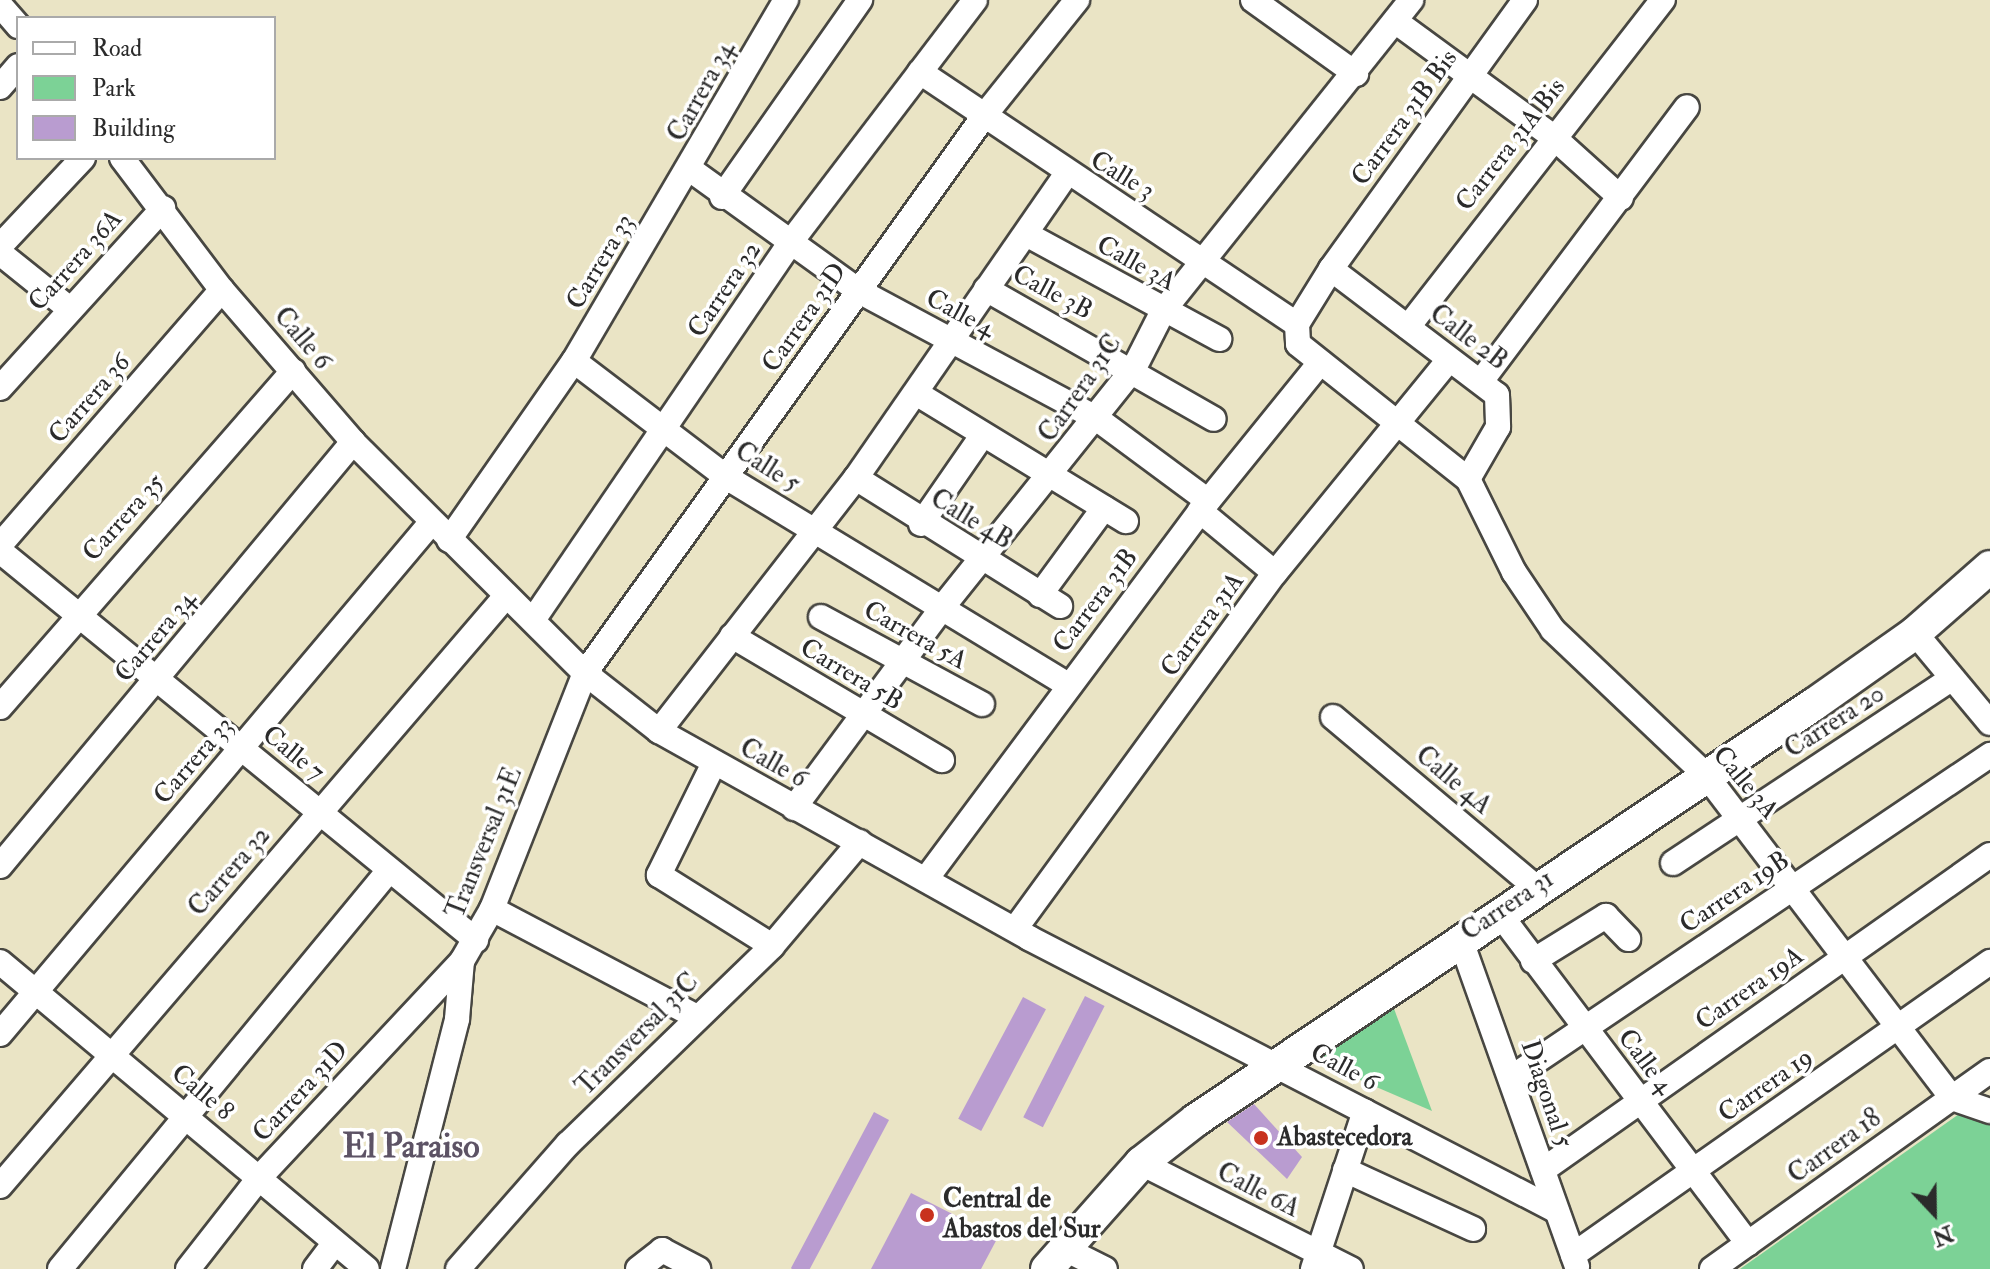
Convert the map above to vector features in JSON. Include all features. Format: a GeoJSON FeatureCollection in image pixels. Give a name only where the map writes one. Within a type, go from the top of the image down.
{"type":"FeatureCollection","features":[{"type":"Feature","properties":{"kind":"main road","name":"Carrera 31"},"geometry":{"type":"LineString","coordinates":[[1054,1258],[1141,1163],[1460,938],[1915,633],[1990,567]]}},
{"type":"Feature","properties":{"kind":"street","name":"Carrera 34"},"geometry":{"type":"LineString","coordinates":[[691,170],[786,0]]}},
{"type":"Feature","properties":{"kind":"street"},"geometry":{"type":"LineString","coordinates":[[722,197],[860,0]]}},
{"type":"Feature","properties":{"kind":"street","name":"Carrera 32"},"geometry":{"type":"LineString","coordinates":[[533,620],[790,243],[975,0]]}},
{"type":"Feature","properties":{"kind":"street","name":"Carrera 31D"},"geometry":{"type":"LineString","coordinates":[[585,673],[984,116],[1077,0]]}},
{"type":"Feature","properties":{"kind":"street"},"geometry":{"type":"LineString","coordinates":[[1253,0],[1356,74]]}},
{"type":"Feature","properties":{"kind":"street","name":"Carrera 31C"},"geometry":{"type":"LineString","coordinates":[[794,808],[941,609],[981,558],[1055,475],[1134,368],[1163,311],[1356,74],[1411,0]]}},
{"type":"Feature","properties":{"kind":"street","name":"Carrera 31B Bis"},"geometry":{"type":"LineString","coordinates":[[1297,324],[1331,269],[1525,0]]}},
{"type":"Feature","properties":{"kind":"street","name":"Carrera 31A Bis"},"geometry":{"type":"LineString","coordinates":[[1408,327],[1551,135],[1663,0]]}},
{"type":"Feature","properties":{"kind":"street"},"geometry":{"type":"LineString","coordinates":[[0,5],[16,24]]}},
{"type":"Feature","properties":{"kind":"street"},"geometry":{"type":"LineString","coordinates":[[1395,21],[1551,135],[1621,198]]}},
{"type":"Feature","properties":{"kind":"street"},"geometry":{"type":"LineString","coordinates":[[0,87],[16,68]]}},
{"type":"Feature","properties":{"kind":"street","name":"Calle 3"},"geometry":{"type":"LineString","coordinates":[[920,72],[1066,175],[1205,259],[1297,324]]}},
{"type":"Feature","properties":{"kind":"street"},"geometry":{"type":"LineString","coordinates":[[1482,380],[1687,107]]}},
{"type":"Feature","properties":{"kind":"street"},"geometry":{"type":"LineString","coordinates":[[0,246],[81,160]]}},
{"type":"Feature","properties":{"kind":"street","name":"Calle 6"},"geometry":{"type":"LineString","coordinates":[[124,160],[163,208],[222,290],[353,442],[430,524],[585,673],[659,731],[1015,929],[1557,1211]]}},
{"type":"Feature","properties":{"kind":"street","name":"Calle 4"},"geometry":{"type":"LineString","coordinates":[[691,170],[722,197],[859,291],[1096,418],[1204,506],[1275,573]]}},
{"type":"Feature","properties":{"kind":"street","name":"Carrera 33"},"geometry":{"type":"LineString","coordinates":[[449,540],[574,361],[691,170]]}},
{"type":"Feature","properties":{"kind":"street"},"geometry":{"type":"LineString","coordinates":[[659,731],[811,529],[856,478],[1066,175]]}},
{"type":"Feature","properties":{"kind":"street","name":"Carrera 36A"},"geometry":{"type":"LineString","coordinates":[[0,388],[163,208]]}},
{"type":"Feature","properties":{"kind":"street","name":"Calle 3A"},"geometry":{"type":"LineString","coordinates":[[1026,234],[1219,339]]}},
{"type":"Feature","properties":{"kind":"street"},"geometry":{"type":"LineString","coordinates":[[0,253],[70,309]]}},
{"type":"Feature","properties":{"kind":"street","name":"Calle 2B"},"geometry":{"type":"LineString","coordinates":[[1331,269],[1408,327],[1447,362],[1482,380],[1502,411],[1468,479]]}},
{"type":"Feature","properties":{"kind":"street","name":"Calle 3B"},"geometry":{"type":"LineString","coordinates":[[986,289],[1134,368],[1214,419]]}},
{"type":"Feature","properties":{"kind":"street","name":"Carrera 36"},"geometry":{"type":"LineString","coordinates":[[0,545],[222,290]]}},
{"type":"Feature","properties":{"kind":"street"},"geometry":{"type":"LineString","coordinates":[[1297,324],[1298,344],[1392,426],[1468,479]]}},
{"type":"Feature","properties":{"kind":"street","name":"Calle 5"},"geometry":{"type":"LineString","coordinates":[[574,361],[726,477],[1068,685]]}},
{"type":"Feature","properties":{"kind":"street","name":"Carrera 31A"},"geometry":{"type":"LineString","coordinates":[[1015,929],[1275,573],[1447,362]]}},
{"type":"Feature","properties":{"kind":"street","name":"Carrera 31B"},"geometry":{"type":"LineString","coordinates":[[926,879],[1204,506],[1320,363]]}},
{"type":"Feature","properties":{"kind":"street","name":"Carrera 35"},"geometry":{"type":"LineString","coordinates":[[0,707],[75,615],[293,371]]}},
{"type":"Feature","properties":{"kind":"street"},"geometry":{"type":"LineString","coordinates":[[916,393],[1126,521]]}},
{"type":"Feature","properties":{"kind":"street"},"geometry":{"type":"LineString","coordinates":[[921,524],[982,436]]}},
{"type":"Feature","properties":{"kind":"street","name":"Carrera 34"},"geometry":{"type":"LineString","coordinates":[[0,866],[353,442]]}},
{"type":"Feature","properties":{"kind":"street","name":"Calle 4B"},"geometry":{"type":"LineString","coordinates":[[856,478],[921,524],[1050,601],[1104,508]]}},
{"type":"Feature","properties":{"kind":"street","name":"Calle 3A"},"geometry":{"type":"LineString","coordinates":[[1468,479],[1514,572],[1553,630],[1706,775],[1952,1098]]}},
{"type":"Feature","properties":{"kind":"street","name":"Carrera 33"},"geometry":{"type":"LineString","coordinates":[[0,1034],[430,524]]}},
{"type":"Feature","properties":{"kind":"street","name":"Calle 7"},"geometry":{"type":"LineString","coordinates":[[0,551],[154,683],[319,812],[386,874],[476,940]]}},
{"type":"Feature","properties":{"kind":"street","name":"Carrera 32"},"geometry":{"type":"LineString","coordinates":[[0,1186],[109,1054],[506,596]]}},
{"type":"Feature","properties":{"kind":"street","name":"Carrera 5A"},"geometry":{"type":"LineString","coordinates":[[821,617],[982,704]]}},
{"type":"Feature","properties":{"kind":"street"},"geometry":{"type":"LineString","coordinates":[[1915,633],[1948,681],[1990,723]]}},
{"type":"Feature","properties":{"kind":"street","name":"Carrera 5B"},"geometry":{"type":"LineString","coordinates":[[732,636],[942,760]]}},
{"type":"Feature","properties":{"kind":"street","name":"Transversal 31E"},"geometry":{"type":"LineString","coordinates":[[393,1269],[457,1019],[462,961],[492,909],[585,673]]}},
{"type":"Feature","properties":{"kind":"street","name":"Carrera 20"},"geometry":{"type":"LineString","coordinates":[[1673,863],[1948,681]]}},
{"type":"Feature","properties":{"kind":"street","name":"Calle 4A"},"geometry":{"type":"LineString","coordinates":[[1333,717],[1537,888]]}},
{"type":"Feature","properties":{"kind":"street","name":"Carrera 19B"},"geometry":{"type":"LineString","coordinates":[[1511,1078],[1990,755]]}},
{"type":"Feature","properties":{"kind":"street"},"geometry":{"type":"LineString","coordinates":[[714,763],[659,875],[772,946]]}},
{"type":"Feature","properties":{"kind":"street","name":"Transversal 31C"},"geometry":{"type":"LineString","coordinates":[[458,1269],[695,1016],[772,946],[860,842]]}},
{"type":"Feature","properties":{"kind":"street","name":"Carrera 19A"},"geometry":{"type":"LineString","coordinates":[[1543,1170],[1990,855]]}},
{"type":"Feature","properties":{"kind":"street"},"geometry":{"type":"LineString","coordinates":[[60,1269],[183,1112],[386,874]]}},
{"type":"Feature","properties":{"kind":"street"},"geometry":{"type":"LineString","coordinates":[[492,909],[695,1016]]}},
{"type":"Feature","properties":{"kind":"street","name":"Calle 4"},"geometry":{"type":"LineString","coordinates":[[1499,913],[1690,1173],[1748,1244]]}},
{"type":"Feature","properties":{"kind":"street"},"geometry":{"type":"LineString","coordinates":[[1533,961],[1606,916],[1628,939]]}},
{"type":"Feature","properties":{"kind":"street","name":"Diagonal 5"},"geometry":{"type":"LineString","coordinates":[[1460,938],[1576,1262]]}},
{"type":"Feature","properties":{"kind":"street","name":"Carrera 31D"},"geometry":{"type":"LineString","coordinates":[[188,1269],[259,1178],[462,961]]}},
{"type":"Feature","properties":{"kind":"street","name":"Calle 8"},"geometry":{"type":"LineString","coordinates":[[0,962],[367,1269]]}},
{"type":"Feature","properties":{"kind":"street","name":"Carrera 19"},"geometry":{"type":"LineString","coordinates":[[1576,1262],[1690,1173],[1990,962]]}},
{"type":"Feature","properties":{"kind":"street","name":"Carrera 18"},"geometry":{"type":"LineString","coordinates":[[1712,1269],[1990,1071]]}},
{"type":"Feature","properties":{"kind":"street"},"geometry":{"type":"LineString","coordinates":[[1952,1098],[1990,1111]]}},
{"type":"Feature","properties":{"kind":"street"},"geometry":{"type":"LineString","coordinates":[[1316,1261],[1365,1111]]}},
{"type":"Feature","properties":{"kind":"street","name":"Calle 6A"},"geometry":{"type":"LineString","coordinates":[[1141,1163],[1316,1261],[1351,1269]]}},
{"type":"Feature","properties":{"kind":"street"},"geometry":{"type":"LineString","coordinates":[[1345,1170],[1473,1229]]}},
{"type":"Feature","properties":{"kind":"street"},"geometry":{"type":"LineString","coordinates":[[315,1269],[334,1244]]}},
{"type":"Feature","properties":{"kind":"street"},"geometry":{"type":"LineString","coordinates":[[638,1269],[662,1250],[698,1269]]}},
{"type":"Feature","properties":{"kind":"street"},"geometry":{"type":"LineString","coordinates":[[1054,1258],[1105,1269]]}},
{"type":"Feature","properties":{"kind":"green space"},"geometry":{"type":"Polygon","coordinates":[[[1393,1006],[1432,1111],[1309,1058],[1393,1006]]]}},
{"type":"Feature","properties":{"kind":"green space"},"geometry":{"type":"Polygon","coordinates":[[[1990,1106],[1990,1269],[1740,1269],[1969,1107],[1990,1106]]]}},
{"type":"Feature","properties":{"kind":"building"},"geometry":{"type":"Polygon","coordinates":[[[1085,996],[1105,1006],[1043,1127],[1023,1117],[1085,996]]]}},
{"type":"Feature","properties":{"kind":"building"},"geometry":{"type":"Polygon","coordinates":[[[1023,997],[1046,1009],[981,1131],[958,1119],[1023,997]]]}},
{"type":"Feature","properties":{"kind":"building","name":"Abastecedora"},"geometry":{"type":"Polygon","coordinates":[[[1254,1104],[1302,1157],[1287,1179],[1227,1122],[1254,1104]]]}},
{"type":"Feature","properties":{"kind":"building"},"geometry":{"type":"Polygon","coordinates":[[[874,1112],[889,1120],[810,1269],[791,1268],[874,1112]]]}},
{"type":"Feature","properties":{"kind":"building","name":"Central de Abastos del Sur"},"geometry":{"type":"Polygon","coordinates":[[[911,1193],[998,1237],[981,1269],[871,1269],[911,1193]]]}},
{"type":"Feature","properties":{"kind":"place","name":"Abastecedora"},"geometry":{"type":"Point","coordinates":[1261,1138]}},
{"type":"Feature","properties":{"kind":"place","name":"Central de Abastos del Sur"},"geometry":{"type":"Point","coordinates":[927,1215]}},
{"type":"Feature","properties":{"kind":"district","name":"El Paraiso"},"geometry":{"type":"Point","coordinates":[411,1147]}}]}
